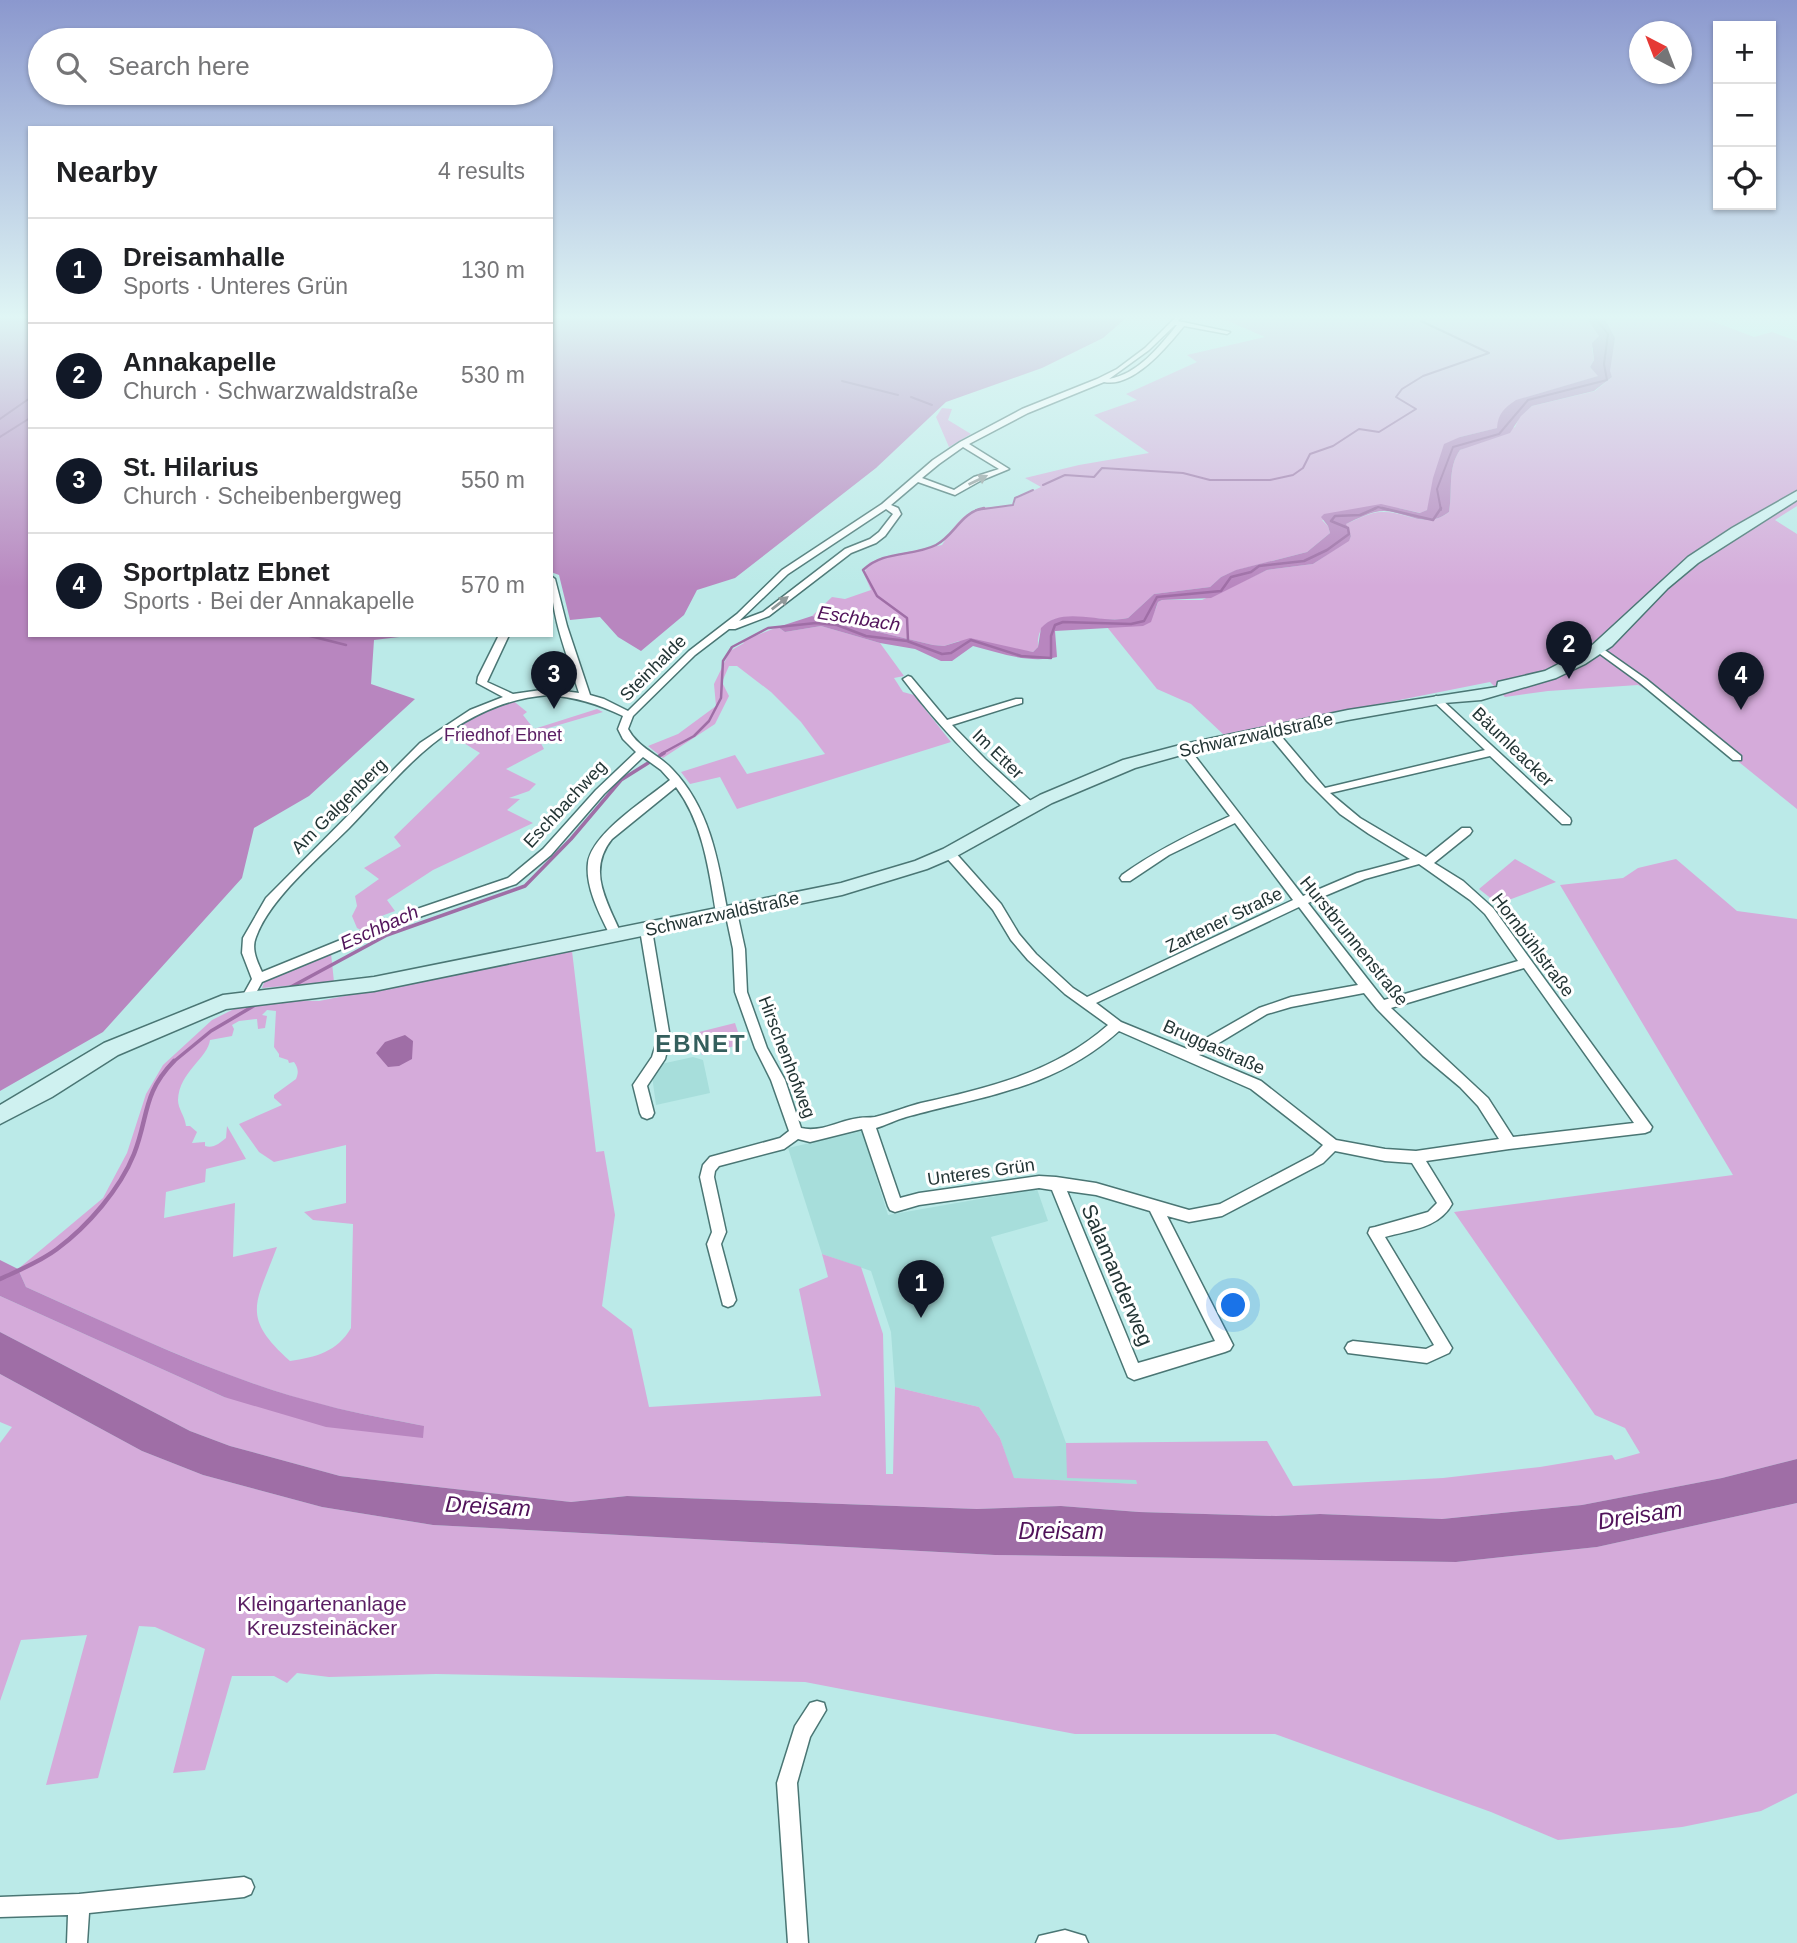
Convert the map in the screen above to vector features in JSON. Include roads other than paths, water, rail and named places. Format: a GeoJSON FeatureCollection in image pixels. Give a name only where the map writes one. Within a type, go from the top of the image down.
{"type":"FeatureCollection","features":[{"type":"Feature","properties":{"kind":"main road","name":"Schwarzwaldstraße"},"geometry":{"type":"LineString","coordinates":[[0,1115],[128,1041],[253,991],[295,993],[374,984],[646,930],[891,876],[949,853],[1030,807],[1101,774],[1184,749],[1440,699],[1502,691],[1575,663],[1599,649],[1678,571],[1797,495]]}},
{"type":"Feature","properties":{"kind":"street","name":"Steinhalde"},"geometry":{"type":"LineString","coordinates":[[726,912],[704,831],[694,808],[676,781],[626,738],[624,729],[629,715],[692,653],[740,616],[785,572],[885,506],[963,444],[1038,406]]}},
{"type":"Feature","properties":{"kind":"street"},"geometry":{"type":"LineString","coordinates":[[916,479],[955,494],[977,479],[1005,469],[963,444]]}},
{"type":"Feature","properties":{"kind":"street","name":"Steinhalde"},"geometry":{"type":"LineString","coordinates":[[718,632],[766,614],[848,551],[882,534],[897,514],[895,510],[885,506]]}},
{"type":"Feature","properties":{"kind":"street"},"geometry":{"type":"LineString","coordinates":[[553,588],[562,626],[585,695],[629,715]]}},
{"type":"Feature","properties":{"kind":"street"},"geometry":{"type":"LineString","coordinates":[[503,637],[482,683],[509,696]]}},
{"type":"Feature","properties":{"kind":"street"},"geometry":{"type":"LineString","coordinates":[[1599,649],[1643,681],[1737,758]]}},
{"type":"Feature","properties":{"kind":"street","name":"Im Etter"},"geometry":{"type":"LineString","coordinates":[[908,679],[944,724],[991,775],[1030,807]]}},
{"type":"Feature","properties":{"kind":"street","name":"Am Galgenberg"},"geometry":{"type":"LineString","coordinates":[[253,991],[248,953],[249,938],[270,901],[424,745],[472,712],[509,696],[524,693],[585,695]]}},
{"type":"Feature","properties":{"kind":"street","name":"Bäumleacker"},"geometry":{"type":"LineString","coordinates":[[1440,699],[1566,821]]}},
{"type":"Feature","properties":{"kind":"street","name":"Im Etter"},"geometry":{"type":"LineString","coordinates":[[944,724],[1019,701]]}},
{"type":"Feature","properties":{"kind":"street","name":"Hornbühlstraße"},"geometry":{"type":"LineString","coordinates":[[1271,732],[1354,820],[1474,895],[1645,1127]]}},
{"type":"Feature","properties":{"kind":"street","name":"Hurstbrunnenstraße"},"geometry":{"type":"LineString","coordinates":[[1184,749],[1381,1006],[1474,1092],[1510,1143]]}},
{"type":"Feature","properties":{"kind":"street"},"geometry":{"type":"LineString","coordinates":[[1325,791],[1492,751]]}},
{"type":"Feature","properties":{"kind":"street","name":"Eschbachweg"},"geometry":{"type":"LineString","coordinates":[[253,991],[418,913],[512,881],[547,852],[600,792],[645,753]]}},
{"type":"Feature","properties":{"kind":"street"},"geometry":{"type":"LineString","coordinates":[[616,936],[593,875],[593,857],[608,836],[676,781]]}},
{"type":"Feature","properties":{"kind":"street"},"geometry":{"type":"LineString","coordinates":[[1126,878],[1143,865],[1196,835],[1235,818]]}},
{"type":"Feature","properties":{"kind":"street","name":"Zartener Straße"},"geometry":{"type":"LineString","coordinates":[[1084,1003],[1355,878],[1423,862],[1466,831]]}},
{"type":"Feature","properties":{"kind":"street","name":"Bruggastraße"},"geometry":{"type":"LineString","coordinates":[[949,853],[997,907],[1032,957],[1084,1003],[1117,1025],[1256,1085],[1332,1145],[1385,1155],[1416,1157],[1645,1127]]}},
{"type":"Feature","properties":{"kind":"street","name":"Hirschenhofweg"},"geometry":{"type":"LineString","coordinates":[[726,912],[739,949],[741,992],[761,1048],[778,1080],[796,1133]]}},
{"type":"Feature","properties":{"kind":"street"},"geometry":{"type":"LineString","coordinates":[[646,930],[664,1038],[659,1059],[640,1085],[647,1113]]}},
{"type":"Feature","properties":{"kind":"street"},"geometry":{"type":"LineString","coordinates":[[1381,1006],[1526,963]]}},
{"type":"Feature","properties":{"kind":"street"},"geometry":{"type":"LineString","coordinates":[[1188,1055],[1264,1011],[1291,1002],[1368,988]]}},
{"type":"Feature","properties":{"kind":"street","name":"Hirschenhofweg"},"geometry":{"type":"LineString","coordinates":[[796,1133],[810,1136],[860,1123],[868,1125],[882,1118],[965,1099],[1039,1075],[1101,1042],[1117,1025]]}},
{"type":"Feature","properties":{"kind":"street","name":"Unteres Grün"},"geometry":{"type":"LineString","coordinates":[[868,1125],[895,1206],[919,1199],[1024,1182],[1096,1189],[1189,1216],[1222,1210],[1318,1159],[1332,1145]]}},
{"type":"Feature","properties":{"kind":"street","name":"Hirschenhofweg"},"geometry":{"type":"LineString","coordinates":[[728,1300],[714,1244],[719,1232],[707,1177],[708,1169],[715,1161],[784,1143],[796,1133]]}},
{"type":"Feature","properties":{"kind":"street"},"geometry":{"type":"LineString","coordinates":[[1353,1348],[1427,1356],[1444,1348],[1375,1233],[1433,1217],[1445,1204],[1416,1157]]}},
{"type":"Feature","properties":{"kind":"street","name":"Salamanderweg"},"geometry":{"type":"LineString","coordinates":[[1056,1184],[1134,1372],[1225,1345]]}},
{"type":"Feature","properties":{"kind":"street"},"geometry":{"type":"LineString","coordinates":[[1156,1208],[1225,1345]]}},
{"type":"Feature","properties":{"kind":"street"},"geometry":{"type":"LineString","coordinates":[[798,1943],[787,1783],[802,1733],[817,1710]]}},
{"type":"Feature","properties":{"kind":"street"},"geometry":{"type":"LineString","coordinates":[[0,1907],[79,1904],[244,1887]]}},
{"type":"Feature","properties":{"kind":"street"},"geometry":{"type":"LineString","coordinates":[[77,1943],[79,1904]]}},
{"type":"Feature","properties":{"kind":"street"},"geometry":{"type":"LineString","coordinates":[[1046,1943],[1065,1940],[1079,1943]]}},
{"type":"Feature","properties":{"kind":"water"},"geometry":{"type":"Polygon","coordinates":[[[405,1035],[413,1041],[412,1059],[399,1066],[388,1067],[376,1053],[385,1042],[405,1035]]]}},
{"type":"Feature","properties":{"kind":"water","name":"Dreisam"},"geometry":{"type":"Polygon","coordinates":[[[0,1332],[190,1431],[230,1446],[340,1476],[571,1502],[627,1496],[977,1509],[1061,1506],[1139,1512],[1276,1516],[1320,1514],[1442,1519],[1582,1505],[1722,1478],[1797,1459],[1797,1503],[1597,1547],[1456,1562],[995,1555],[433,1525],[322,1507],[203,1475],[142,1451],[0,1374],[0,1332]]]}},
{"type":"Feature","properties":{"kind":"waterway"},"geometry":{"type":"LineString","coordinates":[[0,419],[19,406]]}},
{"type":"Feature","properties":{"kind":"waterway"},"geometry":{"type":"LineString","coordinates":[[1043,485],[1065,475],[1094,477],[1102,468],[1183,473],[1210,480],[1270,480],[1293,475],[1303,468],[1310,454],[1333,446],[1359,429],[1379,432],[1416,409],[1410,406]]}},
{"type":"Feature","properties":{"kind":"waterway","name":"Eschbach"},"geometry":{"type":"LineString","coordinates":[[1441,508],[1437,489],[1453,447],[1499,434],[1523,406]]}},
{"type":"Feature","properties":{"kind":"waterway"},"geometry":{"type":"LineString","coordinates":[[0,437],[28,419]]}},
{"type":"Feature","properties":{"kind":"waterway"},"geometry":{"type":"LineString","coordinates":[[976,510],[1013,505],[1015,498],[1033,490]]}},
{"type":"Feature","properties":{"kind":"waterway"},"geometry":{"type":"LineString","coordinates":[[976,510],[984,508]]}},
{"type":"Feature","properties":{"kind":"waterway","name":"Eschbach"},"geometry":{"type":"LineString","coordinates":[[661,754],[694,736],[709,721],[721,698],[723,661],[732,647],[768,628],[816,623],[837,625],[866,636],[907,641],[942,654],[951,653],[971,640],[1021,656],[1051,658],[1051,636],[1055,625],[1063,622],[1131,624],[1144,621],[1157,597],[1221,591],[1231,577],[1251,572],[1259,566],[1304,561],[1327,550],[1349,534],[1348,528],[1331,521],[1335,516],[1360,515],[1376,508]]}},
{"type":"Feature","properties":{"kind":"waterway","name":"Eschbach"},"geometry":{"type":"LineString","coordinates":[[1372,510],[1376,508]]}},
{"type":"Feature","properties":{"kind":"waterway","name":"Eschbach"},"geometry":{"type":"LineString","coordinates":[[1376,508],[1389,510]]}},
{"type":"Feature","properties":{"kind":"waterway","name":"Eschbach"},"geometry":{"type":"LineString","coordinates":[[1382,508],[1433,520],[1441,508]]}},
{"type":"Feature","properties":{"kind":"waterway"},"geometry":{"type":"LineString","coordinates":[[908,640],[907,618],[877,596],[863,570],[880,559],[936,545],[976,510]]}},
{"type":"Feature","properties":{"kind":"waterway"},"geometry":{"type":"LineString","coordinates":[[314,637],[346,645]]}},
{"type":"Feature","properties":{"kind":"waterway","name":"Eschbach"},"geometry":{"type":"LineString","coordinates":[[289,988],[387,935],[525,886],[571,839],[621,780],[664,753]]}},
{"type":"Feature","properties":{"kind":"waterway","name":"Eschbach"},"geometry":{"type":"LineString","coordinates":[[173,1062],[211,1031],[257,1004]]}},
{"type":"Feature","properties":{"kind":"waterway","name":"Eschbach"},"geometry":{"type":"LineString","coordinates":[[0,1279],[37,1262],[57,1249],[102,1206],[128,1167],[139,1140],[151,1095],[173,1062]]}},
{"type":"Feature","properties":{"kind":"place","name":"Annakapelle"},"geometry":{"type":"Point","coordinates":[1569,679]}},
{"type":"Feature","properties":{"kind":"place","name":"St. Hilarius"},"geometry":{"type":"Point","coordinates":[554,709]}},
{"type":"Feature","properties":{"kind":"place","name":"Sportplatz Ebnet"},"geometry":{"type":"Point","coordinates":[1741,710]}},
{"type":"Feature","properties":{"kind":"place","name":"Dreisamhalle"},"geometry":{"type":"Point","coordinates":[921,1318]}},
{"type":"Feature","properties":{"kind":"district","name":"EBNET"},"geometry":{"type":"Point","coordinates":[701,1044]}},
{"type":"Feature","properties":{"kind":"park label","name":"Friedhof Ebnet"},"geometry":{"type":"Point","coordinates":[503,735]}},
{"type":"Feature","properties":{"kind":"park label","name":"Kleingartenanlage Kreuzsteinäcker"},"geometry":{"type":"Point","coordinates":[322,1616]}}]}
